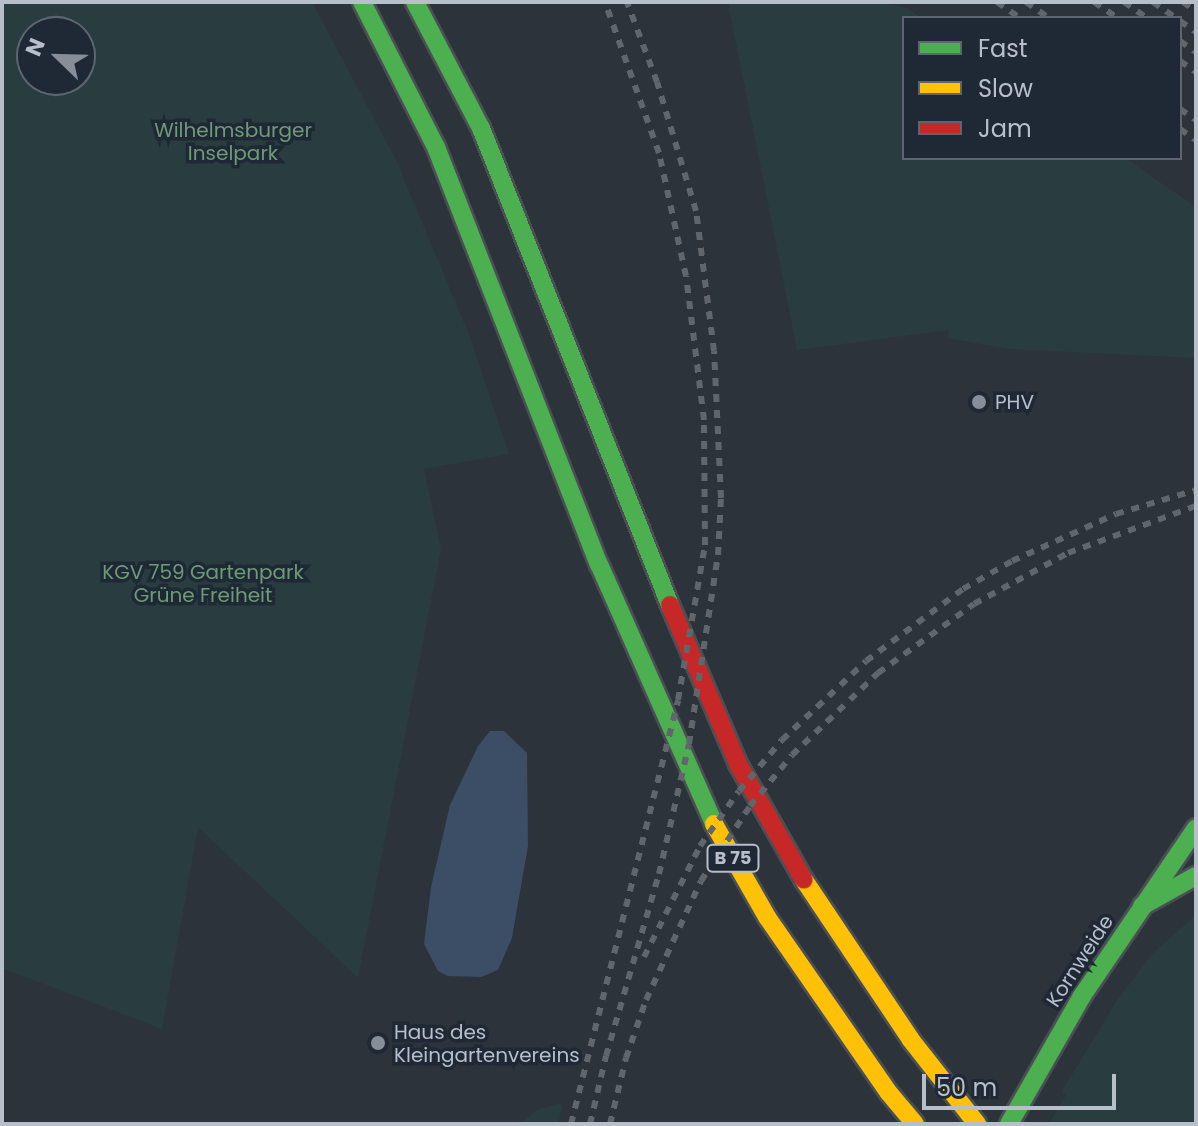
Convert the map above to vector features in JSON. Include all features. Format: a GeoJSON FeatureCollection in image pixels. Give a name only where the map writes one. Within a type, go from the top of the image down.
{"type":"FeatureCollection","features":[{"type":"Feature","properties":{"kind":"main road","name":"B 75"},"geometry":{"type":"LineString","coordinates":[[362,2],[436,147],[599,564],[702,803],[767,917],[889,1093],[915,1124]]}},
{"type":"Feature","properties":{"kind":"main road","name":"B 75"},"geometry":{"type":"LineString","coordinates":[[415,2],[488,142],[645,547],[738,764],[806,883],[850,951],[911,1040],[977,1124]]}},
{"type":"Feature","properties":{"kind":"main road","name":"Kornweide"},"geometry":{"type":"LineString","coordinates":[[1009,1124],[1082,996],[1196,828]]}},
{"type":"Feature","properties":{"kind":"main road"},"geometry":{"type":"LineString","coordinates":[[1142,906],[1196,876]]}},
{"type":"Feature","properties":{"kind":"green space"},"geometry":{"type":"Polygon","coordinates":[[[2,2],[312,2],[396,160],[470,337],[509,454],[424,469],[441,549],[358,978],[198,827],[162,1029],[2,968],[2,2]]]}},
{"type":"Feature","properties":{"kind":"green space"},"geometry":{"type":"Polygon","coordinates":[[[728,2],[877,2],[907,8],[918,16],[902,16],[902,160],[1128,160],[1196,207],[1196,358],[1010,349],[947,338],[949,330],[797,350],[728,2]]]}},
{"type":"Feature","properties":{"kind":"green space"},"geometry":{"type":"Polygon","coordinates":[[[1196,915],[1196,1124],[1049,1124],[1066,1095],[1062,1091],[1118,999],[1152,954],[1196,915]]]}},
{"type":"Feature","properties":{"kind":"green space"},"geometry":{"type":"Polygon","coordinates":[[[563,1105],[558,1124],[520,1124],[537,1110],[563,1105]]]}},
{"type":"Feature","properties":{"kind":"water"},"geometry":{"type":"Polygon","coordinates":[[[490,731],[504,731],[527,753],[528,846],[512,938],[498,970],[481,977],[448,976],[438,971],[424,944],[431,887],[450,805],[478,746],[490,731]]]}},
{"type":"Feature","properties":{"kind":"railway"},"geometry":{"type":"LineString","coordinates":[[571,1124],[678,700],[705,545],[704,420],[686,276],[659,153],[605,2]]}},
{"type":"Feature","properties":{"kind":"railway"},"geometry":{"type":"LineString","coordinates":[[590,1124],[606,1056],[659,874],[689,744],[718,555],[721,498],[714,351],[696,211],[657,82],[627,2]]}},
{"type":"Feature","properties":{"kind":"railway"},"geometry":{"type":"LineString","coordinates":[[997,2],[1017,16]]}},
{"type":"Feature","properties":{"kind":"railway"},"geometry":{"type":"LineString","coordinates":[[1026,2],[1046,16]]}},
{"type":"Feature","properties":{"kind":"railway"},"geometry":{"type":"LineString","coordinates":[[1094,2],[1115,16]]}},
{"type":"Feature","properties":{"kind":"railway"},"geometry":{"type":"LineString","coordinates":[[1124,2],[1144,16]]}},
{"type":"Feature","properties":{"kind":"railway"},"geometry":{"type":"LineString","coordinates":[[1153,2],[1173,16]]}},
{"type":"Feature","properties":{"kind":"railway"},"geometry":{"type":"LineString","coordinates":[[1183,2],[1196,11]]}},
{"type":"Feature","properties":{"kind":"railway"},"geometry":{"type":"LineString","coordinates":[[1182,22],[1196,32]]}},
{"type":"Feature","properties":{"kind":"railway"},"geometry":{"type":"LineString","coordinates":[[1182,42],[1196,52]]}},
{"type":"Feature","properties":{"kind":"railway"},"geometry":{"type":"LineString","coordinates":[[1182,62],[1196,72]]}},
{"type":"Feature","properties":{"kind":"railway"},"geometry":{"type":"LineString","coordinates":[[1182,110],[1196,120]]}},
{"type":"Feature","properties":{"kind":"railway"},"geometry":{"type":"LineString","coordinates":[[1182,130],[1196,140]]}},
{"type":"Feature","properties":{"kind":"railway"},"geometry":{"type":"LineString","coordinates":[[644,957],[700,846],[739,791],[782,740],[866,661],[963,589],[1012,561],[1116,514],[1196,490]]}},
{"type":"Feature","properties":{"kind":"railway"},"geometry":{"type":"LineString","coordinates":[[610,1124],[626,1058],[646,1000],[701,881],[750,806],[792,755],[878,673],[974,604],[1068,553],[1196,506]]}},
{"type":"Feature","properties":{"kind":"traffic: fast"},"geometry":{"type":"LineString","coordinates":[[362,2],[436,147],[599,564],[714,824]]}},
{"type":"Feature","properties":{"kind":"traffic: fast"},"geometry":{"type":"LineString","coordinates":[[415,2],[481,128],[670,605]]}},
{"type":"Feature","properties":{"kind":"traffic: fast"},"geometry":{"type":"LineString","coordinates":[[1009,1124],[1082,996],[1196,828]]}},
{"type":"Feature","properties":{"kind":"traffic: fast"},"geometry":{"type":"LineString","coordinates":[[1142,906],[1196,876]]}},
{"type":"Feature","properties":{"kind":"traffic: slow"},"geometry":{"type":"LineString","coordinates":[[714,824],[767,917],[889,1093],[915,1124]]}},
{"type":"Feature","properties":{"kind":"traffic: slow"},"geometry":{"type":"LineString","coordinates":[[804,880],[911,1040],[977,1124]]}},
{"type":"Feature","properties":{"kind":"traffic: jam"},"geometry":{"type":"LineString","coordinates":[[670,605],[738,764],[804,880]]}},
{"type":"Feature","properties":{"kind":"place","name":"PHV"},"geometry":{"type":"Point","coordinates":[979,402]}},
{"type":"Feature","properties":{"kind":"place","name":"Haus des Kleingartenvereins"},"geometry":{"type":"Point","coordinates":[378,1043]}},
{"type":"Feature","properties":{"kind":"park label","name":"Wilhelmsburger Inselpark"},"geometry":{"type":"Point","coordinates":[233,142]}},
{"type":"Feature","properties":{"kind":"park label","name":"KGV 759 Gartenpark Grüne Freiheit"},"geometry":{"type":"Point","coordinates":[203,584]}}]}
